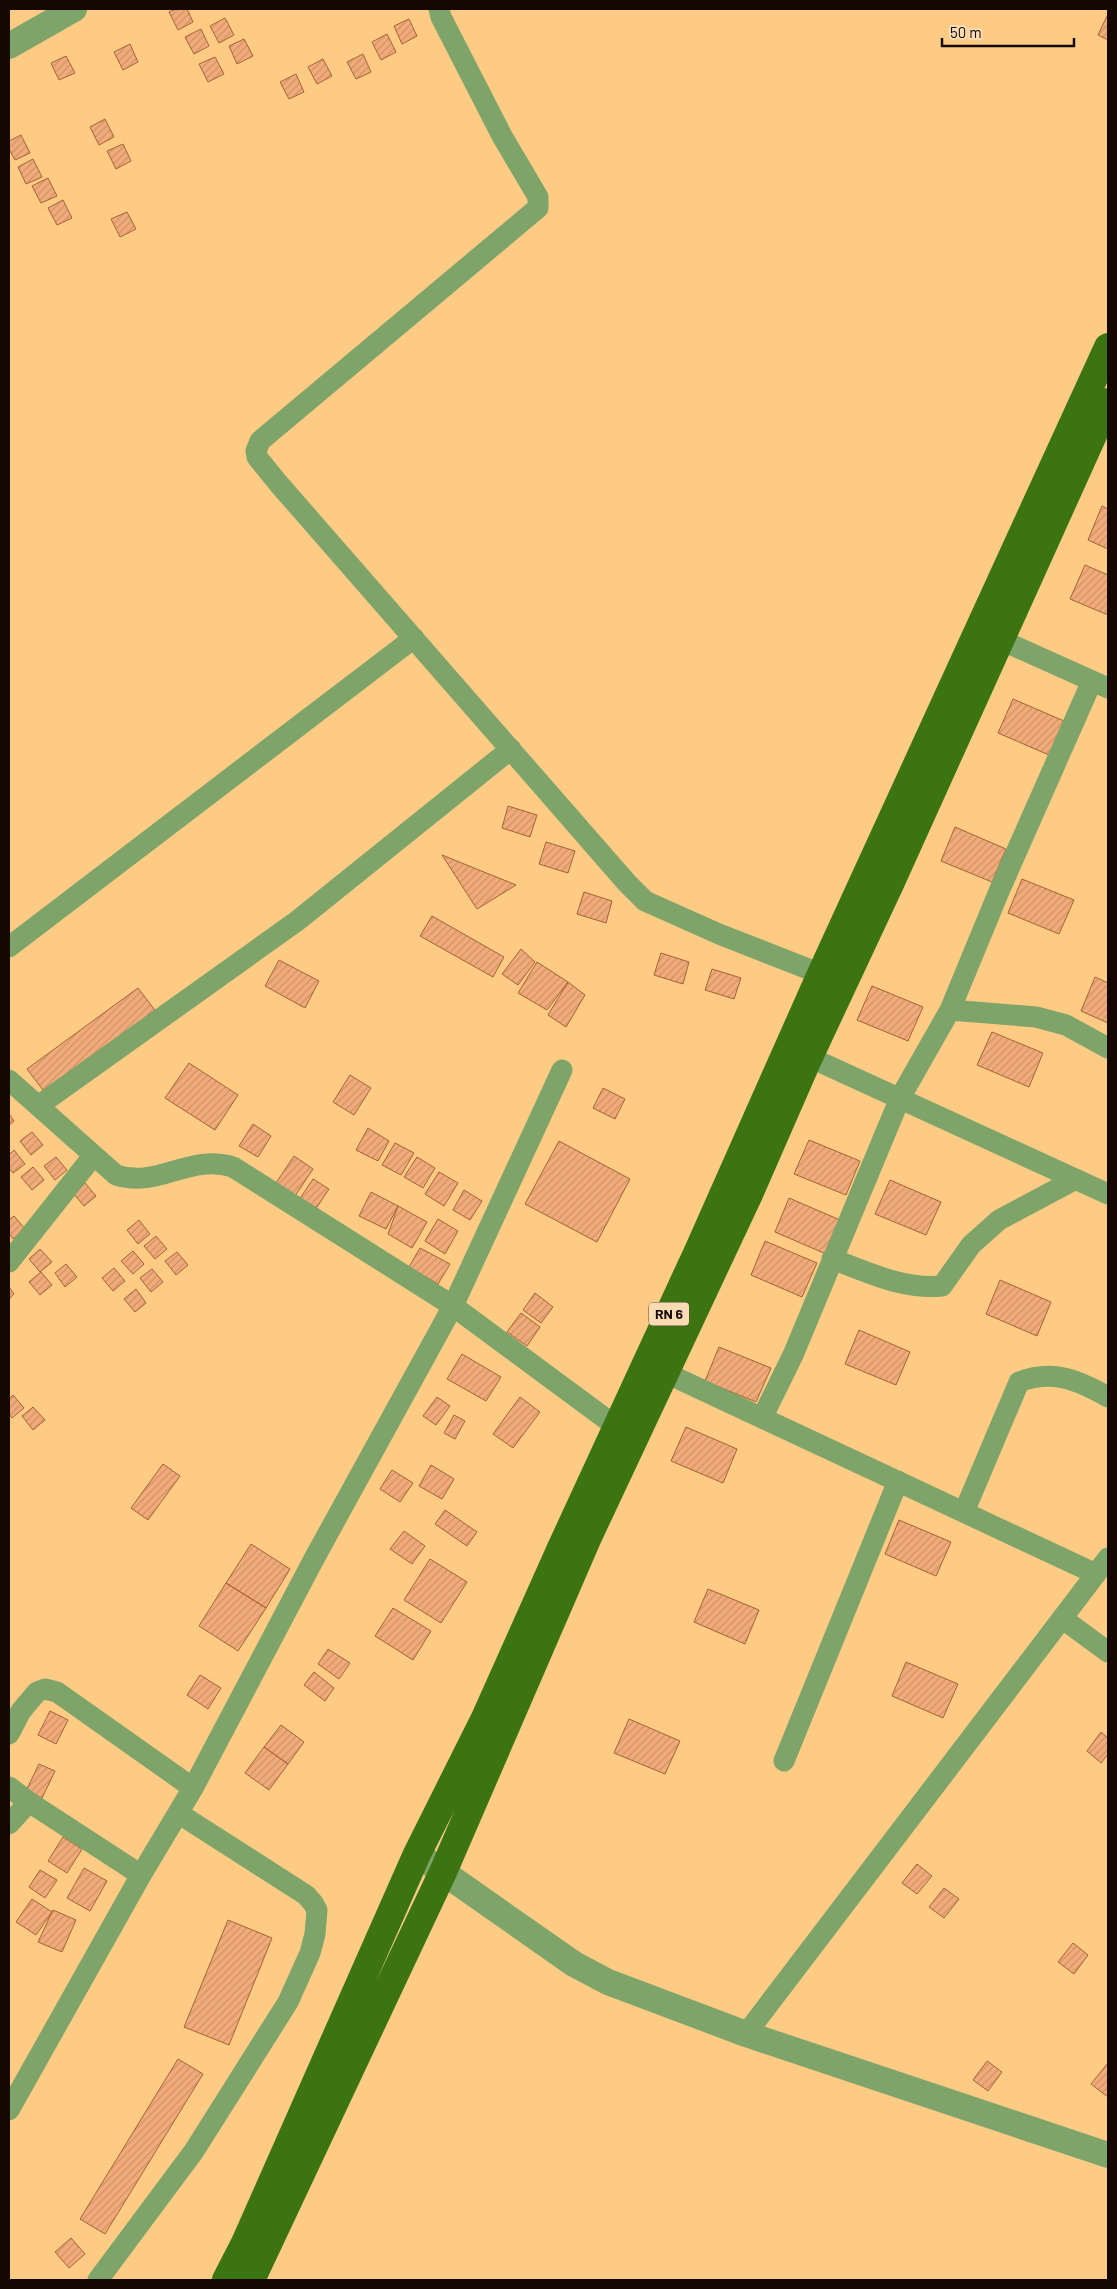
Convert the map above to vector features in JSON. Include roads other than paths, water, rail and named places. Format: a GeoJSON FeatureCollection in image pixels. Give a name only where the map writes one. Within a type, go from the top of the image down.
{"type":"FeatureCollection","features":[{"type":"Feature","properties":{"kind":"main road","name":"RN 6"},"geometry":{"type":"LineString","coordinates":[[251,2280],[443,1872],[588,1536],[625,1434],[821,974],[929,743],[1108,347]]}},
{"type":"Feature","properties":{"kind":"main road","name":"RN 6"},"geometry":{"type":"LineString","coordinates":[[226,2280],[245,2243],[418,1854],[625,1434],[666,1373],[1108,402]]}},
{"type":"Feature","properties":{"kind":"street"},"geometry":{"type":"LineString","coordinates":[[9,46],[74,9]]}},
{"type":"Feature","properties":{"kind":"street"},"geometry":{"type":"LineString","coordinates":[[444,12],[502,136],[538,197],[538,208],[260,441],[256,451],[257,456],[278,483],[627,883],[645,901],[719,934],[821,974]]}},
{"type":"Feature","properties":{"kind":"street"},"geometry":{"type":"LineString","coordinates":[[9,946],[414,638]]}},
{"type":"Feature","properties":{"kind":"street"},"geometry":{"type":"LineString","coordinates":[[762,1418],[793,1355],[900,1098],[950,1010],[1000,890],[1100,685],[1001,640]]}},
{"type":"Feature","properties":{"kind":"street"},"geometry":{"type":"LineString","coordinates":[[38,1106],[297,921],[512,749]]}},
{"type":"Feature","properties":{"kind":"street"},"geometry":{"type":"LineString","coordinates":[[950,1010],[1036,1017],[1066,1025],[1108,1048]]}},
{"type":"Feature","properties":{"kind":"street"},"geometry":{"type":"LineString","coordinates":[[809,1057],[1108,1194]]}},
{"type":"Feature","properties":{"kind":"street"},"geometry":{"type":"LineString","coordinates":[[9,2110],[141,1875],[193,1788],[315,1557],[453,1306],[562,1070]]}},
{"type":"Feature","properties":{"kind":"street"},"geometry":{"type":"LineString","coordinates":[[9,1080],[116,1175],[128,1179],[147,1179],[202,1163],[219,1162],[233,1167],[453,1306],[625,1434]]}},
{"type":"Feature","properties":{"kind":"street"},"geometry":{"type":"LineString","coordinates":[[9,1262],[93,1156]]}},
{"type":"Feature","properties":{"kind":"street"},"geometry":{"type":"LineString","coordinates":[[832,1259],[898,1283],[914,1286],[942,1286],[971,1245],[999,1220],[1076,1179]]}},
{"type":"Feature","properties":{"kind":"street"},"geometry":{"type":"LineString","coordinates":[[666,1373],[964,1512],[1102,1566],[746,2034]]}},
{"type":"Feature","properties":{"kind":"street"},"geometry":{"type":"LineString","coordinates":[[964,1512],[1019,1382],[1034,1377],[1061,1377],[1088,1386],[1108,1397]]}},
{"type":"Feature","properties":{"kind":"street"},"geometry":{"type":"LineString","coordinates":[[784,1761],[898,1482]]}},
{"type":"Feature","properties":{"kind":"street"},"geometry":{"type":"LineString","coordinates":[[1063,1619],[1108,1652]]}},
{"type":"Feature","properties":{"kind":"street"},"geometry":{"type":"LineString","coordinates":[[9,1734],[30,1700],[40,1690],[57,1692],[193,1788]]}},
{"type":"Feature","properties":{"kind":"street"},"geometry":{"type":"LineString","coordinates":[[9,1787],[141,1875]]}},
{"type":"Feature","properties":{"kind":"street"},"geometry":{"type":"LineString","coordinates":[[9,1824],[29,1802]]}},
{"type":"Feature","properties":{"kind":"street"},"geometry":{"type":"LineString","coordinates":[[98,2280],[194,2151],[288,2002],[310,1953],[315,1934],[317,1910],[306,1895],[178,1813]]}},
{"type":"Feature","properties":{"kind":"street"},"geometry":{"type":"LineString","coordinates":[[418,1854],[574,1964],[608,1982],[746,2034],[1108,2154]]}}]}
